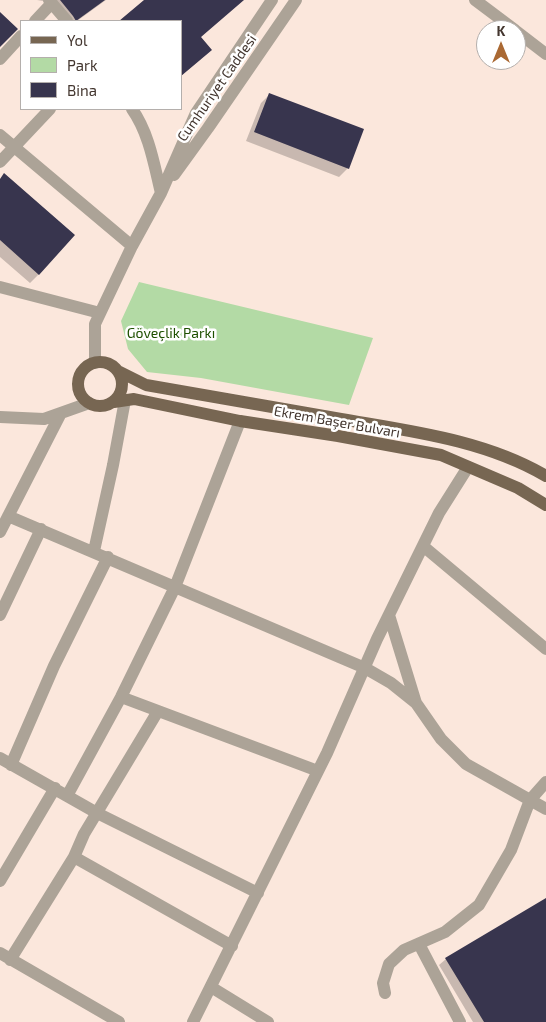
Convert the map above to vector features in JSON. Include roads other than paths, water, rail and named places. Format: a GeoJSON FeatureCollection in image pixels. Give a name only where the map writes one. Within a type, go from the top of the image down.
{"type":"FeatureCollection","features":[{"type":"Feature","properties":{"kind":"main road"},"geometry":{"type":"LineString","coordinates":[[103,362],[111,365],[118,371],[122,378],[119,401],[106,406],[98,406],[89,403],[83,398],[79,390],[78,381],[81,373],[87,367],[103,362]]}},
{"type":"Feature","properties":{"kind":"main road","name":"Ekrem Başer Bulvarı"},"geometry":{"type":"LineString","coordinates":[[118,371],[146,385],[419,432],[487,450],[528,465],[546,476]]}},
{"type":"Feature","properties":{"kind":"main road","name":"Ekrem Başer Bulvarı"},"geometry":{"type":"LineString","coordinates":[[119,401],[134,399],[240,421],[442,455],[518,488],[546,505]]}},
{"type":"Feature","properties":{"kind":"street","name":"Cumhuriyet Caddesi"},"geometry":{"type":"LineString","coordinates":[[95,363],[95,324],[132,246],[161,193],[196,113],[272,0]]}},
{"type":"Feature","properties":{"kind":"street","name":"Cumhuriyet Caddesi"},"geometry":{"type":"LineString","coordinates":[[161,193],[296,0]]}},
{"type":"Feature","properties":{"kind":"street"},"geometry":{"type":"LineString","coordinates":[[475,0],[502,20]]}},
{"type":"Feature","properties":{"kind":"street"},"geometry":{"type":"LineString","coordinates":[[36,20],[51,1],[66,20]]}},
{"type":"Feature","properties":{"kind":"street"},"geometry":{"type":"LineString","coordinates":[[0,59],[20,37]]}},
{"type":"Feature","properties":{"kind":"street"},"geometry":{"type":"LineString","coordinates":[[526,39],[546,54]]}},
{"type":"Feature","properties":{"kind":"street"},"geometry":{"type":"LineString","coordinates":[[0,162],[49,110]]}},
{"type":"Feature","properties":{"kind":"street"},"geometry":{"type":"LineString","coordinates":[[133,110],[140,121],[153,159],[161,193]]}},
{"type":"Feature","properties":{"kind":"street"},"geometry":{"type":"LineString","coordinates":[[0,135],[132,246]]}},
{"type":"Feature","properties":{"kind":"street"},"geometry":{"type":"LineString","coordinates":[[0,287],[100,313]]}},
{"type":"Feature","properties":{"kind":"street"},"geometry":{"type":"LineString","coordinates":[[94,551],[113,465],[119,401]]}},
{"type":"Feature","properties":{"kind":"street"},"geometry":{"type":"LineString","coordinates":[[0,416],[44,419],[89,403]]}},
{"type":"Feature","properties":{"kind":"street"},"geometry":{"type":"LineString","coordinates":[[0,532],[61,413]]}},
{"type":"Feature","properties":{"kind":"street"},"geometry":{"type":"LineString","coordinates":[[67,796],[122,698],[175,587],[240,421]]}},
{"type":"Feature","properties":{"kind":"street"},"geometry":{"type":"LineString","coordinates":[[193,1022],[318,771],[364,668],[439,513],[468,467]]}},
{"type":"Feature","properties":{"kind":"street"},"geometry":{"type":"LineString","coordinates":[[8,516],[94,551],[364,668],[391,683],[416,702]]}},
{"type":"Feature","properties":{"kind":"street"},"geometry":{"type":"LineString","coordinates":[[0,615],[41,529]]}},
{"type":"Feature","properties":{"kind":"street"},"geometry":{"type":"LineString","coordinates":[[423,546],[546,649]]}},
{"type":"Feature","properties":{"kind":"street"},"geometry":{"type":"LineString","coordinates":[[11,765],[54,666],[108,557]]}},
{"type":"Feature","properties":{"kind":"street"},"geometry":{"type":"LineString","coordinates":[[389,615],[416,702],[441,739],[466,764],[546,809]]}},
{"type":"Feature","properties":{"kind":"street"},"geometry":{"type":"LineString","coordinates":[[122,698],[318,771]]}},
{"type":"Feature","properties":{"kind":"street"},"geometry":{"type":"LineString","coordinates":[[119,1022],[5,957],[74,857],[84,834],[158,711]]}},
{"type":"Feature","properties":{"kind":"street"},"geometry":{"type":"LineString","coordinates":[[0,758],[97,813],[258,893]]}},
{"type":"Feature","properties":{"kind":"street"},"geometry":{"type":"LineString","coordinates":[[385,993],[383,983],[389,964],[404,950],[445,932],[479,905],[511,850],[530,800],[546,782]]}},
{"type":"Feature","properties":{"kind":"street"},"geometry":{"type":"LineString","coordinates":[[0,881],[55,788]]}},
{"type":"Feature","properties":{"kind":"street"},"geometry":{"type":"LineString","coordinates":[[74,857],[232,946]]}},
{"type":"Feature","properties":{"kind":"street"},"geometry":{"type":"LineString","coordinates":[[419,944],[460,1022]]}},
{"type":"Feature","properties":{"kind":"street"},"geometry":{"type":"LineString","coordinates":[[211,987],[268,1022]]}},
{"type":"Feature","properties":{"kind":"park label","name":"Göveçlik Parkı"},"geometry":{"type":"Point","coordinates":[171,333]}}]}
